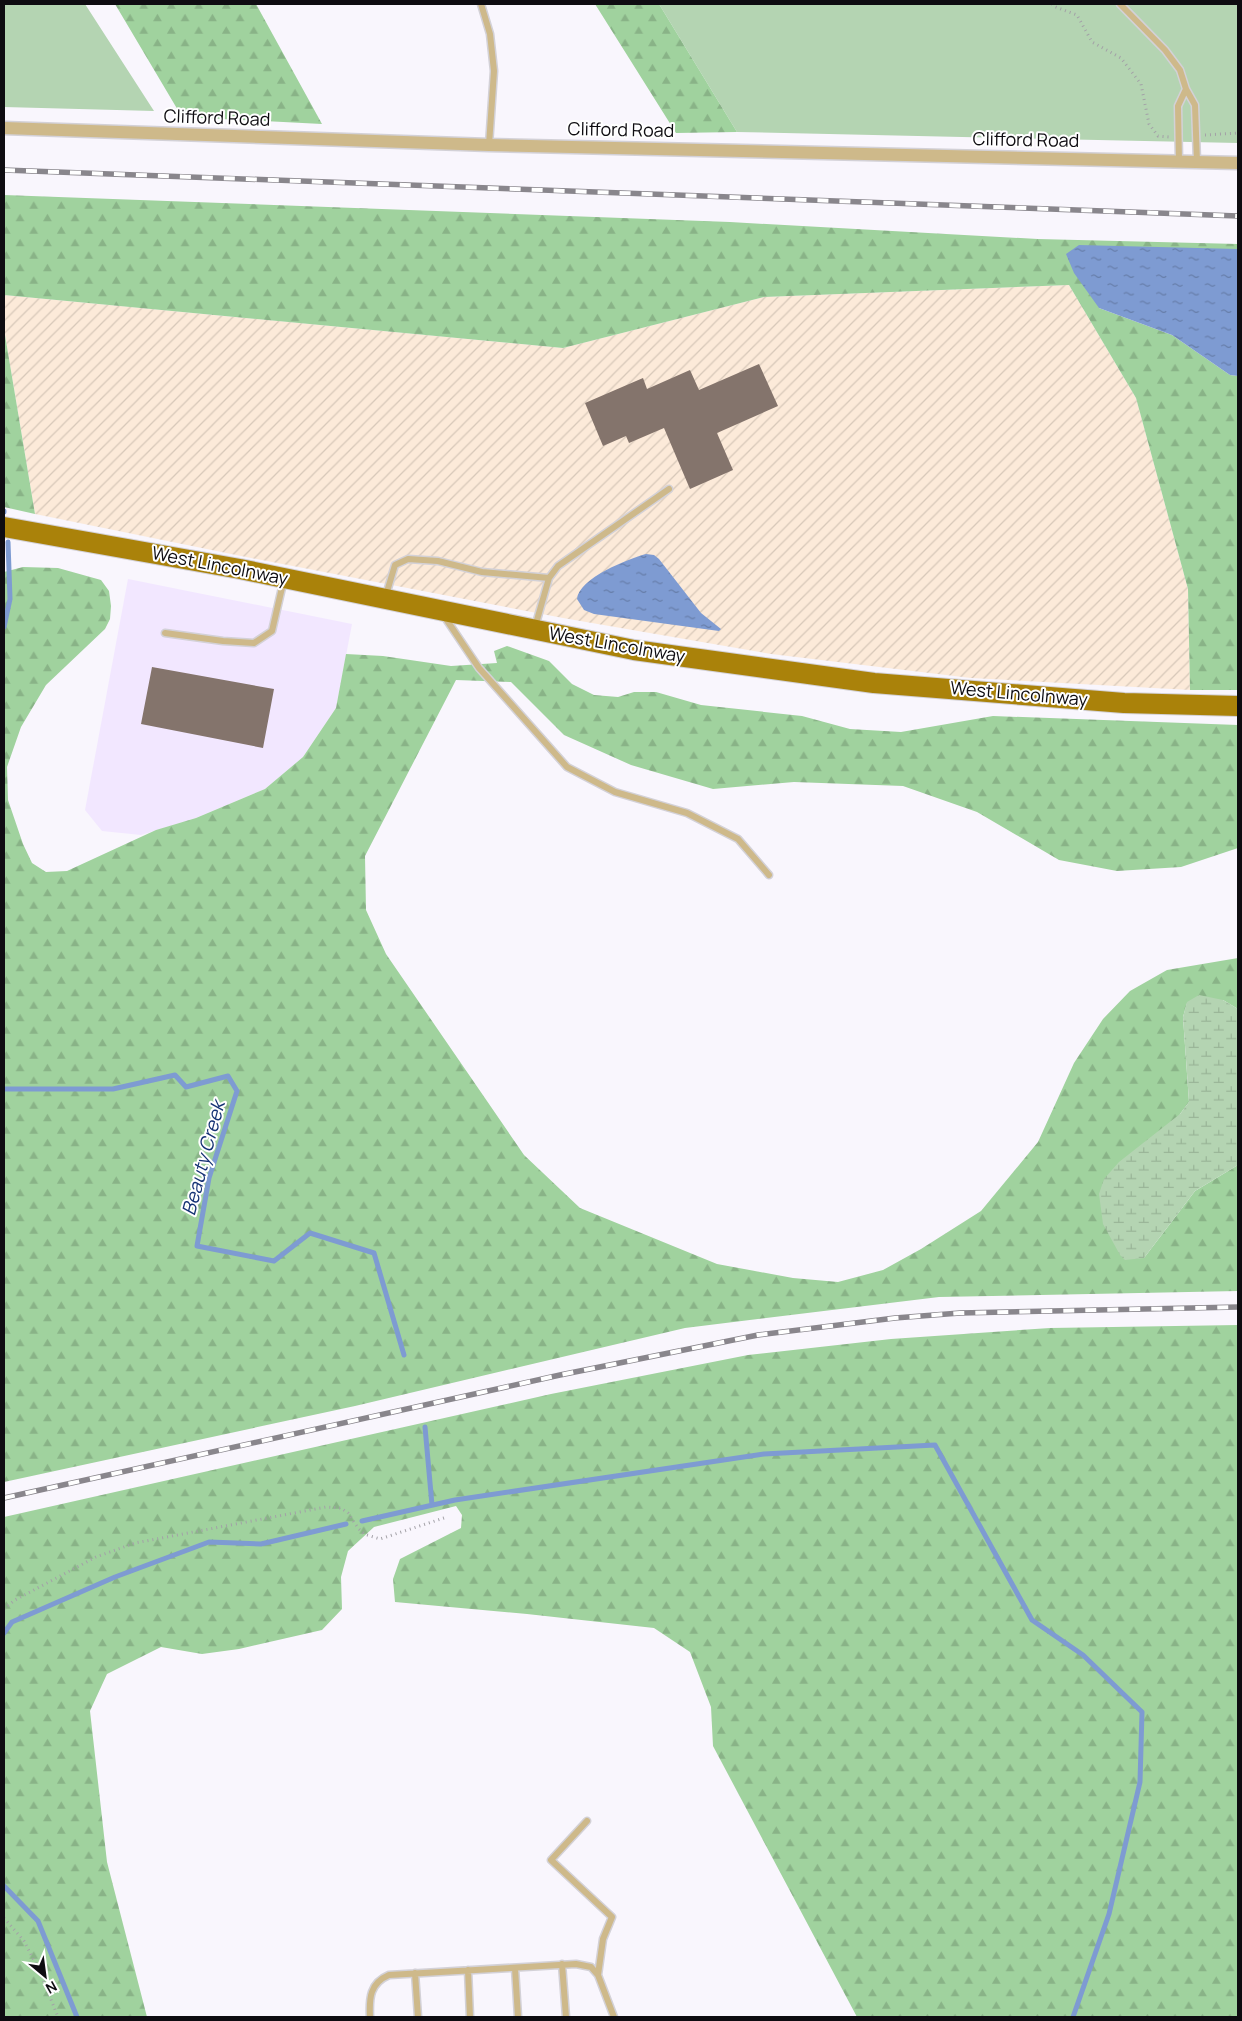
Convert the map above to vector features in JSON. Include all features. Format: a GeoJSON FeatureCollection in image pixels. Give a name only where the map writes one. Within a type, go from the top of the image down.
{"type":"FeatureCollection","features":[{"type":"Feature","properties":{"kind":"main road","name":"West Lincolnway"},"geometry":{"type":"LineString","coordinates":[[4,527],[284,578],[634,650],[874,683],[1124,703],[1238,706]]}},
{"type":"Feature","properties":{"kind":"street","name":"Clifford Road"},"geometry":{"type":"LineString","coordinates":[[4,128],[489,145],[1179,161],[1238,164]]}},
{"type":"Feature","properties":{"kind":"lane"},"geometry":{"type":"LineString","coordinates":[[481,4],[490,34],[494,71],[489,145]]}},
{"type":"Feature","properties":{"kind":"lane"},"geometry":{"type":"LineString","coordinates":[[1120,4],[1174,60],[1180,70],[1186,90],[1195,105],[1197,162]]}},
{"type":"Feature","properties":{"kind":"lane"},"geometry":{"type":"LineString","coordinates":[[1179,161],[1178,106],[1186,90]]}},
{"type":"Feature","properties":{"kind":"lane"},"geometry":{"type":"LineString","coordinates":[[534,630],[549,578],[558,566],[669,489]]}},
{"type":"Feature","properties":{"kind":"lane"},"geometry":{"type":"LineString","coordinates":[[385,599],[395,565],[408,559],[438,561],[482,572],[549,578]]}},
{"type":"Feature","properties":{"kind":"lane"},"geometry":{"type":"LineString","coordinates":[[165,633],[254,643],[272,631],[284,578]]}},
{"type":"Feature","properties":{"kind":"lane"},"geometry":{"type":"LineString","coordinates":[[441,610],[479,668],[567,767],[614,792],[687,813],[738,839],[769,875]]}},
{"type":"Feature","properties":{"kind":"lane"},"geometry":{"type":"LineString","coordinates":[[587,1821],[550,1860],[612,1917],[603,1939],[598,1975]]}},
{"type":"Feature","properties":{"kind":"lane"},"geometry":{"type":"LineString","coordinates":[[562,1964],[566,2017]]}},
{"type":"Feature","properties":{"kind":"lane"},"geometry":{"type":"LineString","coordinates":[[370,2017],[371,1993],[381,1978],[389,1975],[584,1964],[591,1967],[598,1975],[614,2017]]}},
{"type":"Feature","properties":{"kind":"lane"},"geometry":{"type":"LineString","coordinates":[[515,1968],[518,2017]]}},
{"type":"Feature","properties":{"kind":"lane"},"geometry":{"type":"LineString","coordinates":[[468,1970],[470,2017]]}},
{"type":"Feature","properties":{"kind":"lane"},"geometry":{"type":"LineString","coordinates":[[415,1973],[418,2017]]}},
{"type":"Feature","properties":{"kind":"path"},"geometry":{"type":"LineString","coordinates":[[1052,4],[1077,15],[1092,42],[1121,58],[1141,84],[1149,124],[1158,136],[1179,137]]}},
{"type":"Feature","properties":{"kind":"path"},"geometry":{"type":"LineString","coordinates":[[1196,135],[1238,133]]}},
{"type":"Feature","properties":{"kind":"path"},"geometry":{"type":"LineString","coordinates":[[4,1609],[15,1600],[96,1557],[135,1543],[326,1507],[341,1508],[364,1534],[380,1539],[447,1517]]}},
{"type":"Feature","properties":{"kind":"path"},"geometry":{"type":"LineString","coordinates":[[4,1918],[24,1941],[40,1972],[58,2017]]}},
{"type":"Feature","properties":{"kind":"shaded area"},"geometry":{"type":"Polygon","coordinates":[[[1069,285],[1136,398],[1188,589],[1190,690],[971,678],[771,654],[563,618],[35,514],[4,329],[4,295],[563,348],[764,297],[1069,285]]]}},
{"type":"Feature","properties":{"kind":"shaded area"},"geometry":{"type":"Polygon","coordinates":[[[128,579],[352,624],[336,708],[303,757],[265,789],[196,818],[141,835],[102,831],[85,810],[128,579]]]}},
{"type":"Feature","properties":{"kind":"green space"},"geometry":{"type":"Polygon","coordinates":[[[4,4],[85,4],[154,111],[4,107],[4,4]]]}},
{"type":"Feature","properties":{"kind":"green space"},"geometry":{"type":"Polygon","coordinates":[[[115,4],[256,4],[322,124],[182,117],[115,4]]]}},
{"type":"Feature","properties":{"kind":"green space"},"geometry":{"type":"Polygon","coordinates":[[[595,4],[659,4],[737,132],[676,133],[595,4]]]}},
{"type":"Feature","properties":{"kind":"green space"},"geometry":{"type":"Polygon","coordinates":[[[659,4],[1238,4],[1238,143],[737,132],[659,4]]]}},
{"type":"Feature","properties":{"kind":"green space"},"geometry":{"type":"Polygon","coordinates":[[[4,195],[730,222],[1038,239],[1238,244],[1238,249],[1099,308],[1172,335],[1230,375],[1238,376],[1238,690],[1190,690],[1188,589],[1136,398],[1069,285],[764,297],[563,348],[4,295],[4,195]]]}},
{"type":"Feature","properties":{"kind":"green space"},"geometry":{"type":"Polygon","coordinates":[[[4,329],[35,514],[4,507],[4,329]]]}},
{"type":"Feature","properties":{"kind":"green space"},"geometry":{"type":"Polygon","coordinates":[[[23,567],[58,568],[101,580],[109,591],[111,606],[110,619],[105,629],[46,685],[21,727],[7,767],[8,800],[23,844],[32,863],[46,872],[67,871],[156,830],[196,818],[265,789],[303,757],[336,708],[346,654],[383,656],[451,666],[497,663],[494,651],[507,646],[549,661],[572,684],[594,695],[618,697],[634,692],[656,692],[701,705],[802,716],[850,729],[901,732],[993,716],[1238,725],[1238,848],[1181,867],[1117,871],[1059,860],[977,812],[903,786],[794,782],[713,789],[631,765],[564,735],[511,682],[456,680],[365,856],[366,910],[386,954],[524,1155],[580,1208],[717,1264],[793,1278],[838,1282],[883,1270],[921,1249],[981,1211],[1038,1142],[1074,1063],[1103,1019],[1130,991],[1167,970],[1238,958],[1238,1009],[1223,1000],[1187,1003],[1183,1017],[1189,1102],[1180,1114],[1144,1258],[1195,1191],[1238,1165],[1238,1291],[939,1297],[685,1328],[355,1406],[4,1482],[4,572],[23,567]]]}},
{"type":"Feature","properties":{"kind":"green space"},"geometry":{"type":"Polygon","coordinates":[[[1199,995],[1223,1000],[1238,1009],[1238,1165],[1195,1191],[1144,1258],[1125,1260],[1120,1255],[1103,1224],[1099,1194],[1104,1179],[1119,1162],[1180,1114],[1189,1102],[1183,1017],[1187,1002],[1199,995]]]}},
{"type":"Feature","properties":{"kind":"green space"},"geometry":{"type":"Polygon","coordinates":[[[1238,1325],[1238,2017],[857,2017],[713,1746],[711,1707],[690,1652],[654,1628],[395,1602],[393,1579],[400,1559],[461,1528],[462,1515],[456,1506],[374,1527],[348,1551],[341,1577],[342,1609],[322,1630],[239,1649],[202,1654],[161,1647],[107,1674],[90,1711],[107,1862],[147,2017],[4,2017],[4,1517],[551,1394],[748,1355],[891,1339],[1050,1328],[1238,1325]]]}},
{"type":"Feature","properties":{"kind":"water"},"geometry":{"type":"Polygon","coordinates":[[[1079,245],[1238,249],[1238,376],[1230,375],[1172,335],[1099,308],[1074,273],[1066,254],[1079,245]]]}},
{"type":"Feature","properties":{"kind":"water"},"geometry":{"type":"Polygon","coordinates":[[[646,554],[654,555],[659,559],[701,613],[721,629],[719,631],[594,614],[584,610],[577,599],[580,591],[586,584],[606,570],[646,554]]]}},
{"type":"Feature","properties":{"kind":"building"},"geometry":{"type":"Polygon","coordinates":[[[759,364],[778,406],[717,433],[733,470],[690,489],[664,428],[629,443],[626,436],[603,446],[585,403],[643,378],[647,389],[690,370],[699,390],[759,364]]]}},
{"type":"Feature","properties":{"kind":"building"},"geometry":{"type":"Polygon","coordinates":[[[152,667],[274,689],[263,748],[141,724],[152,667]]]}},
{"type":"Feature","properties":{"kind":"waterway","name":"Beauty Creek"},"geometry":{"type":"LineString","coordinates":[[4,627],[10,599],[8,542]]}},
{"type":"Feature","properties":{"kind":"waterway","name":"Beauty Creek"},"geometry":{"type":"LineString","coordinates":[[4,1089],[113,1089],[175,1075],[186,1087],[228,1076],[237,1091],[209,1178],[197,1246],[274,1261],[310,1233],[374,1253],[404,1355]]}},
{"type":"Feature","properties":{"kind":"waterway","name":"Beauty Creek"},"geometry":{"type":"LineString","coordinates":[[425,1427],[432,1505]]}},
{"type":"Feature","properties":{"kind":"waterway"},"geometry":{"type":"LineString","coordinates":[[362,1521],[455,1500],[764,1454],[935,1445],[1032,1620],[1083,1655],[1142,1712],[1140,1782],[1109,1914],[1073,2017]]}},
{"type":"Feature","properties":{"kind":"waterway"},"geometry":{"type":"LineString","coordinates":[[4,1633],[12,1622],[115,1577],[209,1542],[261,1544],[346,1524]]}},
{"type":"Feature","properties":{"kind":"waterway"},"geometry":{"type":"LineString","coordinates":[[4,1886],[38,1921],[77,2017]]}},
{"type":"Feature","properties":{"kind":"railway"},"geometry":{"type":"LineString","coordinates":[[4,170],[1238,216]]}},
{"type":"Feature","properties":{"kind":"railway"},"geometry":{"type":"LineString","coordinates":[[4,1498],[560,1375],[758,1335],[895,1318],[960,1313],[1238,1307]]}}]}
